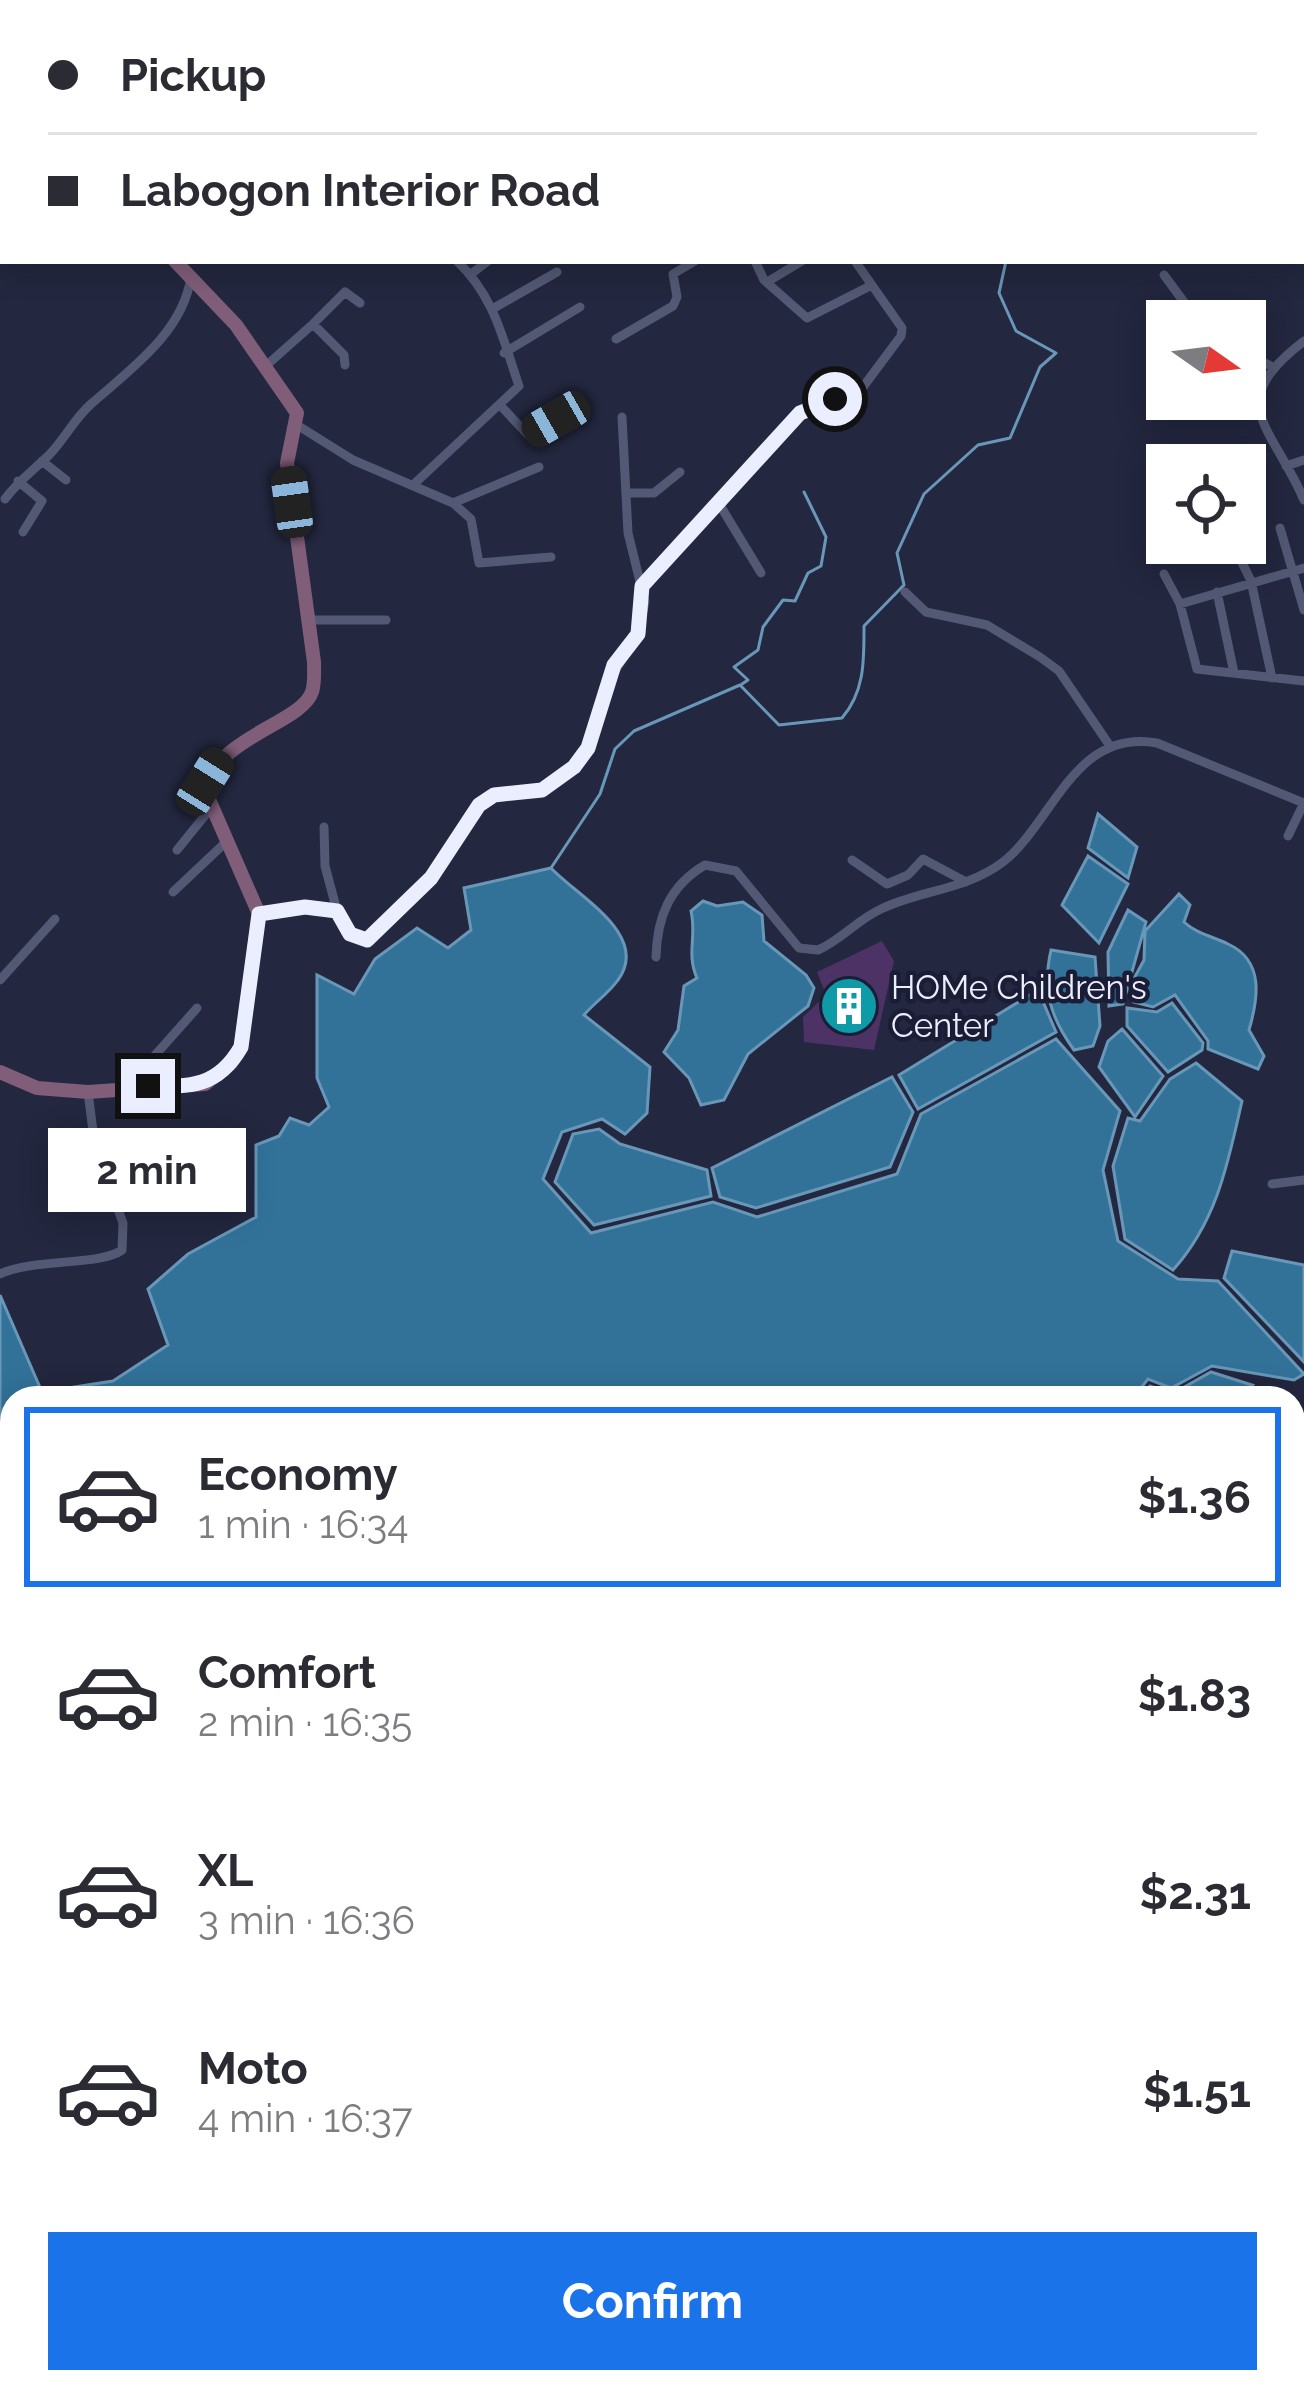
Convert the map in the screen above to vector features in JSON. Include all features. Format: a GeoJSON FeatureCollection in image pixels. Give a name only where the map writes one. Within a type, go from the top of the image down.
{"type":"FeatureCollection","features":[{"type":"Feature","properties":{"kind":"street"},"geometry":{"type":"LineString","coordinates":[[0,1072],[37,1088],[88,1092],[205,1084],[231,1064],[241,1047],[259,914],[203,788],[219,760],[310,697],[314,662],[286,463],[297,413],[268,364],[178,264]]}},
{"type":"Feature","properties":{"kind":"street"},"geometry":{"type":"LineString","coordinates":[[413,485],[519,386],[494,308],[460,264]]}},
{"type":"Feature","properties":{"kind":"street"},"geometry":{"type":"LineString","coordinates":[[471,274],[484,264]]}},
{"type":"Feature","properties":{"kind":"street"},"geometry":{"type":"LineString","coordinates":[[616,339],[673,306],[677,297],[673,274],[690,264]]}},
{"type":"Feature","properties":{"kind":"street"},"geometry":{"type":"LineString","coordinates":[[757,264],[767,282],[811,319],[868,287]]}},
{"type":"Feature","properties":{"kind":"street"},"geometry":{"type":"LineString","coordinates":[[767,282],[797,264]]}},
{"type":"Feature","properties":{"kind":"street"},"geometry":{"type":"LineString","coordinates":[[642,586],[800,413],[863,387],[891,352],[902,328],[868,287],[856,264]]}},
{"type":"Feature","properties":{"kind":"street"},"geometry":{"type":"LineString","coordinates":[[494,308],[557,272]]}},
{"type":"Feature","properties":{"kind":"street"},"geometry":{"type":"LineString","coordinates":[[1164,275],[1182,300]]}},
{"type":"Feature","properties":{"kind":"street"},"geometry":{"type":"LineString","coordinates":[[5,499],[185,309],[191,277]]}},
{"type":"Feature","properties":{"kind":"street"},"geometry":{"type":"LineString","coordinates":[[268,364],[345,292],[360,303]]}},
{"type":"Feature","properties":{"kind":"street"},"geometry":{"type":"LineString","coordinates":[[505,353],[580,307]]}},
{"type":"Feature","properties":{"kind":"street"},"geometry":{"type":"LineString","coordinates":[[314,324],[344,355],[345,364]]}},
{"type":"Feature","properties":{"kind":"street"},"geometry":{"type":"LineString","coordinates":[[1304,340],[1271,366],[1260,382],[1259,410],[1304,500]]}},
{"type":"Feature","properties":{"kind":"street"},"geometry":{"type":"LineString","coordinates":[[1266,364],[1271,366]]}},
{"type":"Feature","properties":{"kind":"street"},"geometry":{"type":"LineString","coordinates":[[500,405],[527,434],[556,419]]}},
{"type":"Feature","properties":{"kind":"street"},"geometry":{"type":"LineString","coordinates":[[324,827],[325,866],[337,911],[350,934],[367,940],[431,878],[479,805],[494,795],[542,790],[574,767],[588,748],[614,665],[638,634],[642,586],[628,533],[630,494],[622,417]]}},
{"type":"Feature","properties":{"kind":"street"},"geometry":{"type":"LineString","coordinates":[[297,425],[352,460],[453,503],[471,519],[479,563],[551,557]]}},
{"type":"Feature","properties":{"kind":"street"},"geometry":{"type":"LineString","coordinates":[[42,460],[67,481]]}},
{"type":"Feature","properties":{"kind":"street"},"geometry":{"type":"LineString","coordinates":[[1286,466],[1304,460]]}},
{"type":"Feature","properties":{"kind":"street"},"geometry":{"type":"LineString","coordinates":[[453,503],[539,466]]}},
{"type":"Feature","properties":{"kind":"street"},"geometry":{"type":"LineString","coordinates":[[630,494],[654,493],[680,472]]}},
{"type":"Feature","properties":{"kind":"street"},"geometry":{"type":"LineString","coordinates":[[18,481],[42,501],[23,532]]}},
{"type":"Feature","properties":{"kind":"street"},"geometry":{"type":"LineString","coordinates":[[718,502],[761,573]]}},
{"type":"Feature","properties":{"kind":"street"},"geometry":{"type":"LineString","coordinates":[[1280,528],[1299,569],[1304,610]]}},
{"type":"Feature","properties":{"kind":"street"},"geometry":{"type":"LineString","coordinates":[[1243,564],[1251,581],[1272,677]]}},
{"type":"Feature","properties":{"kind":"street"},"geometry":{"type":"LineString","coordinates":[[1180,604],[1299,569]]}},
{"type":"Feature","properties":{"kind":"street"},"geometry":{"type":"LineString","coordinates":[[1164,574],[1180,604],[1197,669],[1304,681]]}},
{"type":"Feature","properties":{"kind":"street"},"geometry":{"type":"LineString","coordinates":[[905,592],[926,612],[986,625],[1059,671],[1110,746]]}},
{"type":"Feature","properties":{"kind":"street"},"geometry":{"type":"LineString","coordinates":[[1216,592],[1234,674]]}},
{"type":"Feature","properties":{"kind":"street"},"geometry":{"type":"LineString","coordinates":[[309,620],[386,620]]}},
{"type":"Feature","properties":{"kind":"street"},"geometry":{"type":"LineString","coordinates":[[656,957],[657,919],[692,872],[705,865],[736,871],[799,948],[825,947],[877,910],[966,882],[1005,860],[1047,803],[1110,746],[1139,740],[1157,743],[1304,803],[1288,836]]}},
{"type":"Feature","properties":{"kind":"street"},"geometry":{"type":"LineString","coordinates":[[177,850],[212,808]]}},
{"type":"Feature","properties":{"kind":"street"},"geometry":{"type":"LineString","coordinates":[[173,892],[226,842]]}},
{"type":"Feature","properties":{"kind":"street"},"geometry":{"type":"LineString","coordinates":[[852,860],[887,884],[908,875],[923,859],[966,882]]}},
{"type":"Feature","properties":{"kind":"street"},"geometry":{"type":"LineString","coordinates":[[259,914],[305,907],[337,911]]}},
{"type":"Feature","properties":{"kind":"street"},"geometry":{"type":"LineString","coordinates":[[0,980],[55,919]]}},
{"type":"Feature","properties":{"kind":"street"},"geometry":{"type":"LineString","coordinates":[[126,1088],[197,1008]]}},
{"type":"Feature","properties":{"kind":"street"},"geometry":{"type":"LineString","coordinates":[[0,1274],[47,1260],[105,1257],[122,1250],[123,1222],[95,1147],[88,1092]]}},
{"type":"Feature","properties":{"kind":"street"},"geometry":{"type":"LineString","coordinates":[[1272,1184],[1304,1180]]}},
{"type":"Feature","properties":{"kind":"water"},"geometry":{"type":"Polygon","coordinates":[[[1098,814],[1137,847],[1128,878],[1088,848],[1098,814]]]}},
{"type":"Feature","properties":{"kind":"water"},"geometry":{"type":"Polygon","coordinates":[[[1088,856],[1128,884],[1099,943],[1062,905],[1088,856]]]}},
{"type":"Feature","properties":{"kind":"water"},"geometry":{"type":"Polygon","coordinates":[[[551,868],[607,918],[625,947],[626,963],[618,980],[584,1015],[650,1067],[647,1113],[625,1134],[602,1119],[562,1132],[543,1179],[591,1233],[713,1202],[757,1217],[897,1174],[921,1114],[1056,1039],[1120,1111],[1103,1170],[1118,1241],[1178,1279],[1218,1281],[1304,1374],[1294,1380],[1212,1366],[1175,1386],[1148,1379],[1142,1386],[81,1386],[113,1381],[168,1345],[148,1289],[188,1254],[256,1217],[256,1145],[279,1136],[290,1118],[309,1125],[329,1107],[317,1078],[317,975],[354,994],[375,959],[417,928],[448,948],[471,930],[464,888],[551,868]]]}},
{"type":"Feature","properties":{"kind":"water"},"geometry":{"type":"Polygon","coordinates":[[[1179,894],[1190,905],[1184,922],[1240,951],[1253,971],[1256,994],[1249,1030],[1264,1056],[1258,1069],[1208,1049],[1208,1041],[1175,995],[1153,1007],[1134,1002],[1131,984],[1144,960],[1145,931],[1179,894]]]}},
{"type":"Feature","properties":{"kind":"water"},"geometry":{"type":"Polygon","coordinates":[[[703,901],[717,906],[743,902],[762,915],[764,941],[806,975],[814,988],[808,1006],[748,1054],[724,1100],[701,1105],[689,1078],[664,1052],[678,1030],[684,986],[697,978],[691,911],[703,901]]]}},
{"type":"Feature","properties":{"kind":"water"},"geometry":{"type":"Polygon","coordinates":[[[1128,910],[1146,922],[1123,1004],[1109,1006],[1108,952],[1128,910]]]}},
{"type":"Feature","properties":{"kind":"water"},"geometry":{"type":"Polygon","coordinates":[[[1051,950],[1095,957],[1100,1026],[1093,1046],[1074,1050],[1059,1026],[1048,990],[1051,950]]]}},
{"type":"Feature","properties":{"kind":"water"},"geometry":{"type":"Polygon","coordinates":[[[1038,990],[1056,1032],[918,1109],[899,1075],[1038,990]]]}},
{"type":"Feature","properties":{"kind":"water"},"geometry":{"type":"Polygon","coordinates":[[[1172,1003],[1203,1043],[1202,1050],[1168,1072],[1127,1026],[1127,1008],[1157,1012],[1172,1003]]]}},
{"type":"Feature","properties":{"kind":"water"},"geometry":{"type":"Polygon","coordinates":[[[1122,1029],[1163,1076],[1135,1117],[1099,1067],[1108,1041],[1122,1029]]]}},
{"type":"Feature","properties":{"kind":"water"},"geometry":{"type":"Polygon","coordinates":[[[1196,1063],[1242,1101],[1226,1169],[1210,1211],[1173,1270],[1125,1239],[1113,1166],[1128,1118],[1140,1121],[1170,1079],[1196,1063]]]}},
{"type":"Feature","properties":{"kind":"water"},"geometry":{"type":"Polygon","coordinates":[[[892,1077],[913,1112],[890,1167],[756,1208],[720,1197],[712,1168],[892,1077]]]}},
{"type":"Feature","properties":{"kind":"water"},"geometry":{"type":"Polygon","coordinates":[[[599,1129],[620,1144],[707,1170],[711,1196],[594,1225],[555,1182],[573,1134],[599,1129]]]}},
{"type":"Feature","properties":{"kind":"water"},"geometry":{"type":"Polygon","coordinates":[[[1232,1251],[1304,1265],[1304,1362],[1224,1278],[1232,1251]]]}},
{"type":"Feature","properties":{"kind":"water"},"geometry":{"type":"Polygon","coordinates":[[[0,1295],[39,1386],[0,1386],[0,1295]]]}},
{"type":"Feature","properties":{"kind":"water"},"geometry":{"type":"Polygon","coordinates":[[[1211,1372],[1252,1385],[1250,1386],[1186,1386],[1211,1372]]]}},
{"type":"Feature","properties":{"kind":"building","name":"HOMe Children's Center"},"geometry":{"type":"Polygon","coordinates":[[[882,941],[894,961],[874,1050],[804,1042],[803,1017],[826,995],[817,972],[882,941]]]}},
{"type":"Feature","properties":{"kind":"waterway"},"geometry":{"type":"LineString","coordinates":[[551,868],[600,794],[615,749],[634,731],[740,685],[779,725],[842,718],[850,708],[863,663],[864,626],[904,585],[897,553],[924,494],[978,445],[1010,438],[1040,367],[1056,353],[1016,331],[999,293],[1005,264]]}},
{"type":"Feature","properties":{"kind":"waterway"},"geometry":{"type":"LineString","coordinates":[[742,684],[748,680],[734,667],[758,650],[763,627],[783,600],[795,601],[808,573],[821,566],[826,537],[804,492]]}},
{"type":"Feature","properties":{"kind":"place","name":"HOMe Children's Center"},"geometry":{"type":"Point","coordinates":[849,1006]}},
{"type":"Feature","properties":{"kind":"route"},"geometry":{"type":"LineString","coordinates":[[148,1086],[205,1084],[231,1064],[241,1047],[259,914],[305,907],[337,911],[350,934],[367,940],[431,878],[479,805],[494,795],[542,790],[574,767],[588,748],[614,665],[629,652],[638,634],[645,602],[642,586],[800,413],[835,399]]}}]}
